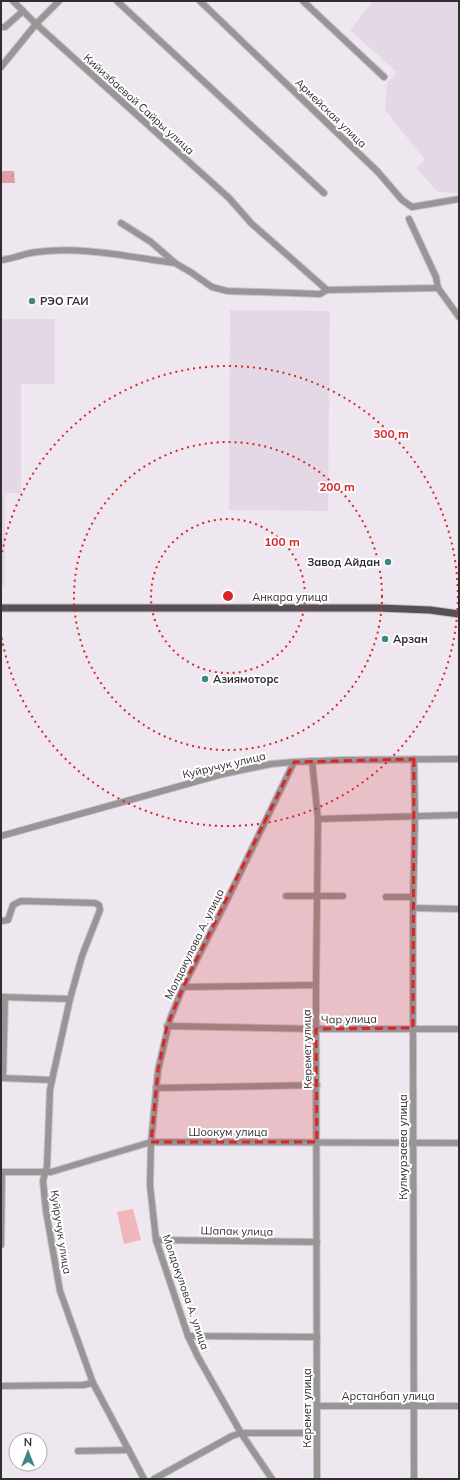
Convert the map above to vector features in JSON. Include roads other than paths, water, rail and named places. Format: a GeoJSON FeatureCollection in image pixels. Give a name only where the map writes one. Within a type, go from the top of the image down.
{"type":"FeatureCollection","features":[{"type":"Feature","properties":{"kind":"main road","name":"Анкара улица"},"geometry":{"type":"LineString","coordinates":[[1,608],[379,608],[430,610],[459,614]]}},
{"type":"Feature","properties":{"kind":"street","name":"Кийизбаевой Сайры улица"},"geometry":{"type":"LineString","coordinates":[[13,1],[36,24],[229,198],[252,223],[327,290]]}},
{"type":"Feature","properties":{"kind":"street"},"geometry":{"type":"LineString","coordinates":[[1,67],[36,24],[59,1]]}},
{"type":"Feature","properties":{"kind":"street"},"geometry":{"type":"LineString","coordinates":[[117,1],[324,193]]}},
{"type":"Feature","properties":{"kind":"street","name":"Армейская улица"},"geometry":{"type":"LineString","coordinates":[[200,1],[378,172],[402,200],[412,207],[459,199]]}},
{"type":"Feature","properties":{"kind":"street"},"geometry":{"type":"LineString","coordinates":[[303,1],[384,77]]}},
{"type":"Feature","properties":{"kind":"street"},"geometry":{"type":"LineString","coordinates":[[1,27],[5,27],[23,11]]}},
{"type":"Feature","properties":{"kind":"street"},"geometry":{"type":"LineString","coordinates":[[409,219],[436,277],[438,288],[459,317]]}},
{"type":"Feature","properties":{"kind":"street"},"geometry":{"type":"LineString","coordinates":[[121,223],[151,242],[174,263],[212,286],[227,291],[320,294],[327,290],[438,288]]}},
{"type":"Feature","properties":{"kind":"street"},"geometry":{"type":"LineString","coordinates":[[1,260],[36,252],[61,250],[111,254],[174,263]]}},
{"type":"Feature","properties":{"kind":"street","name":"Куйручук улица"},"geometry":{"type":"LineString","coordinates":[[1,836],[223,774],[271,764],[312,761],[459,759]]}},
{"type":"Feature","properties":{"kind":"street","name":"Кулмурзаева улица"},"geometry":{"type":"LineString","coordinates":[[414,760],[416,816],[413,897],[412,1028],[414,1479]]}},
{"type":"Feature","properties":{"kind":"street","name":"Керемет улица"},"geometry":{"type":"LineString","coordinates":[[312,761],[318,819],[316,985],[317,1479]]}},
{"type":"Feature","properties":{"kind":"street","name":"Молдокулова А. улица"},"geometry":{"type":"LineString","coordinates":[[272,1479],[241,1433],[198,1357],[188,1336],[156,1240],[150,1185],[151,1142],[158,1070],[167,1026],[183,987],[294,762]]}},
{"type":"Feature","properties":{"kind":"street"},"geometry":{"type":"LineString","coordinates":[[318,819],[459,815]]}},
{"type":"Feature","properties":{"kind":"street"},"geometry":{"type":"LineString","coordinates":[[286,896],[343,896]]}},
{"type":"Feature","properties":{"kind":"street"},"geometry":{"type":"LineString","coordinates":[[386,897],[413,897]]}},
{"type":"Feature","properties":{"kind":"street","name":"Куйручук улица"},"geometry":{"type":"LineString","coordinates":[[1,921],[8,920],[13,905],[21,901],[95,903],[99,905],[100,910],[82,956],[70,999],[52,1080],[45,1173],[43,1181],[46,1211],[60,1291],[93,1383],[144,1479]]}},
{"type":"Feature","properties":{"kind":"street"},"geometry":{"type":"LineString","coordinates":[[413,908],[459,909]]}},
{"type":"Feature","properties":{"kind":"street"},"geometry":{"type":"LineString","coordinates":[[183,987],[316,985]]}},
{"type":"Feature","properties":{"kind":"street"},"geometry":{"type":"LineString","coordinates":[[52,1080],[2,1078],[3,997],[70,999]]}},
{"type":"Feature","properties":{"kind":"street","name":"Чар улица"},"geometry":{"type":"LineString","coordinates":[[167,1026],[316,1029],[459,1029]]}},
{"type":"Feature","properties":{"kind":"street"},"geometry":{"type":"LineString","coordinates":[[156,1088],[317,1085]]}},
{"type":"Feature","properties":{"kind":"street","name":"Шоокум улица"},"geometry":{"type":"LineString","coordinates":[[2,1172],[45,1173],[151,1142],[459,1143]]}},
{"type":"Feature","properties":{"kind":"street"},"geometry":{"type":"LineString","coordinates":[[1,1245],[2,1172]]}},
{"type":"Feature","properties":{"kind":"street","name":"Шапак улица"},"geometry":{"type":"LineString","coordinates":[[156,1240],[317,1242]]}},
{"type":"Feature","properties":{"kind":"street"},"geometry":{"type":"LineString","coordinates":[[188,1336],[317,1337]]}},
{"type":"Feature","properties":{"kind":"street"},"geometry":{"type":"LineString","coordinates":[[1,1386],[82,1385],[93,1383]]}},
{"type":"Feature","properties":{"kind":"street","name":"Арстанбап улица"},"geometry":{"type":"LineString","coordinates":[[317,1406],[459,1406]]}},
{"type":"Feature","properties":{"kind":"street"},"geometry":{"type":"LineString","coordinates":[[154,1479],[232,1436],[241,1433],[317,1433]]}},
{"type":"Feature","properties":{"kind":"street"},"geometry":{"type":"LineString","coordinates":[[78,1451],[129,1450]]}},
{"type":"Feature","properties":{"kind":"place","name":"РЭО ГАИ"},"geometry":{"type":"Point","coordinates":[32,301]}},
{"type":"Feature","properties":{"kind":"place","name":"Завод Айдан"},"geometry":{"type":"Point","coordinates":[388,562]}},
{"type":"Feature","properties":{"kind":"place","name":"Арзан"},"geometry":{"type":"Point","coordinates":[385,639]}},
{"type":"Feature","properties":{"kind":"place","name":"Азиямоторс"},"geometry":{"type":"Point","coordinates":[205,679]}}]}
